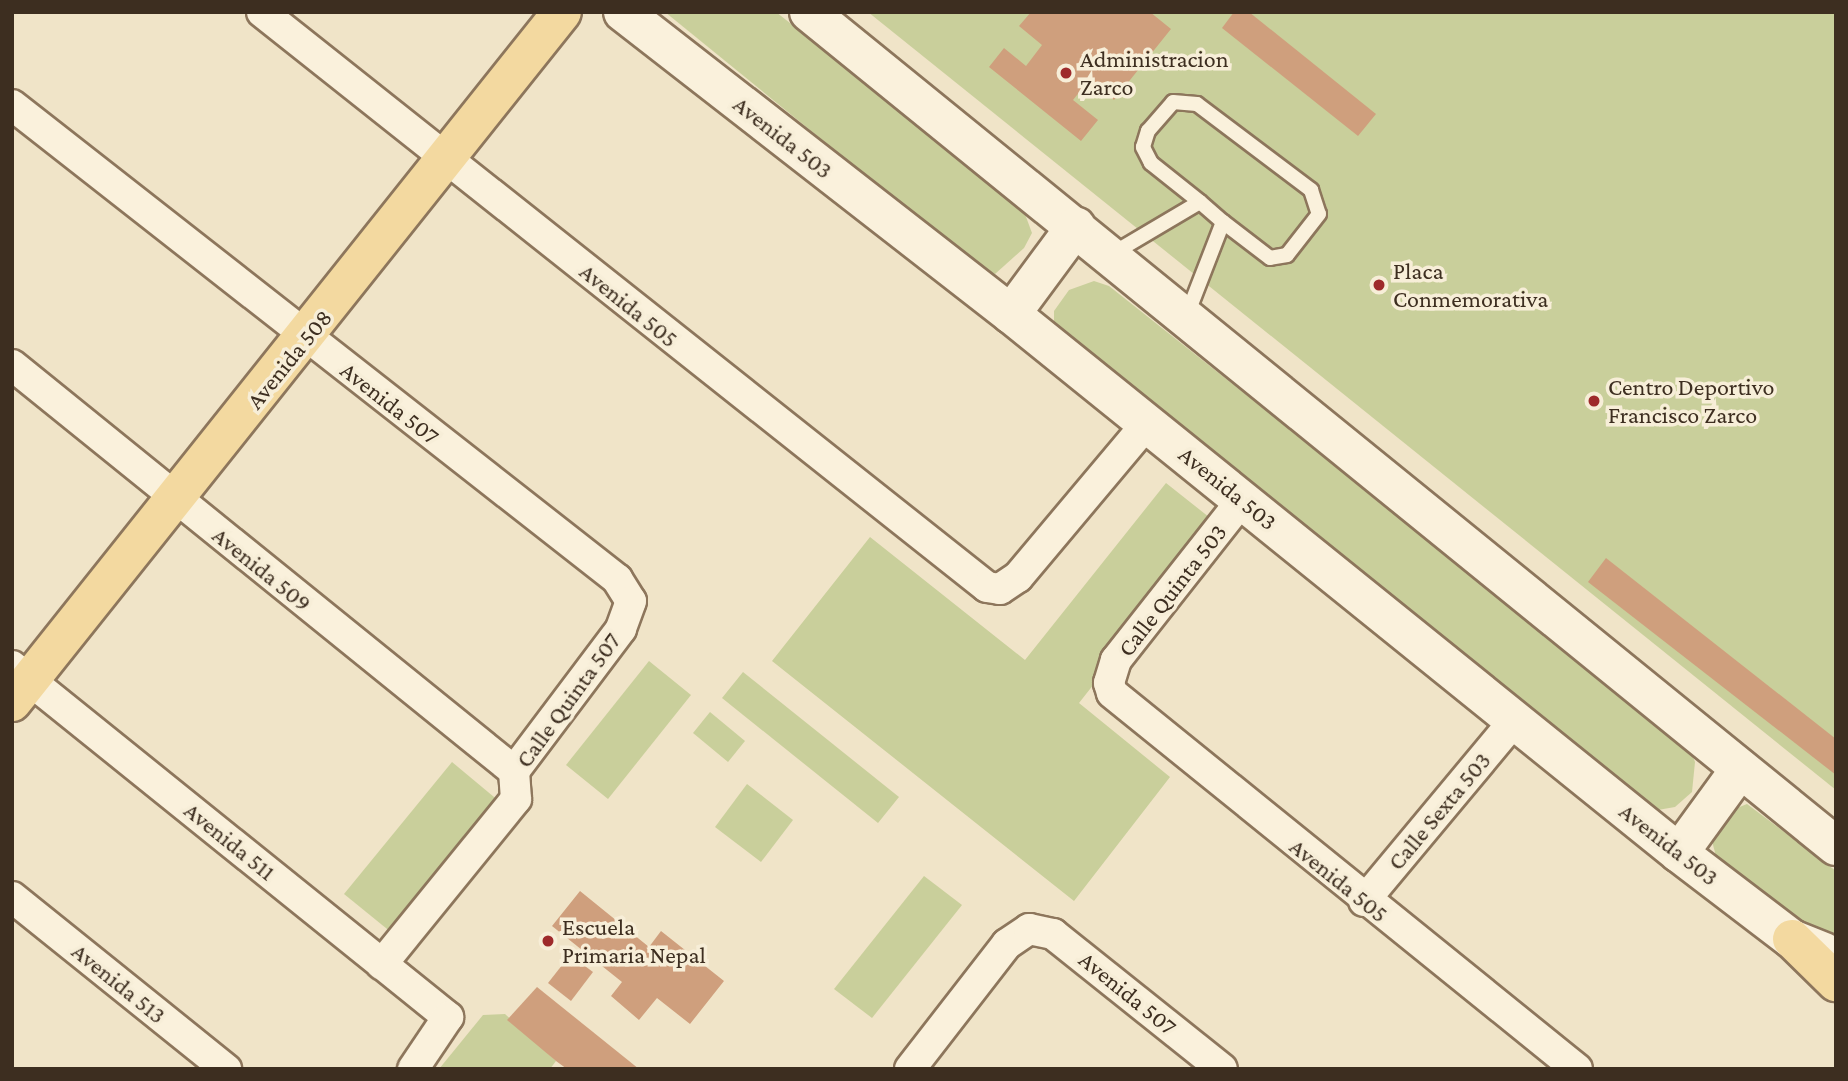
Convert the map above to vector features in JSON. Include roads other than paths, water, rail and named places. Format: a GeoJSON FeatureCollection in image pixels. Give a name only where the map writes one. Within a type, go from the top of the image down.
{"type":"FeatureCollection","features":[{"type":"Feature","properties":{"kind":"main road","name":"Avenida 508"},"geometry":{"type":"LineString","coordinates":[[18,683],[176,500],[562,12]]}},
{"type":"Feature","properties":{"kind":"main road"},"geometry":{"type":"LineString","coordinates":[[1792,939],[1836,982]]}},
{"type":"Feature","properties":{"kind":"street","name":"Avenida 505"},"geometry":{"type":"LineString","coordinates":[[262,12],[974,581],[1000,590],[1018,577],[1147,423]]}},
{"type":"Feature","properties":{"kind":"street","name":"Avenida 503"},"geometry":{"type":"LineString","coordinates":[[623,12],[1011,314],[1679,853],[1792,939],[1836,957]]}},
{"type":"Feature","properties":{"kind":"street"},"geometry":{"type":"LineString","coordinates":[[809,12],[1112,254],[1836,846]]}},
{"type":"Feature","properties":{"kind":"street","name":"Avenida 507"},"geometry":{"type":"LineString","coordinates":[[12,105],[306,339],[617,579],[631,601]]}},
{"type":"Feature","properties":{"kind":"street"},"geometry":{"type":"LineString","coordinates":[[1011,314],[1076,226]]}},
{"type":"Feature","properties":{"kind":"street","name":"Avenida 509"},"geometry":{"type":"LineString","coordinates":[[12,365],[514,771]]}},
{"type":"Feature","properties":{"kind":"street","name":"Calle Quinta 503"},"geometry":{"type":"LineString","coordinates":[[1109,683],[1116,660],[1242,500]]}},
{"type":"Feature","properties":{"kind":"street","name":"Calle Quinta 507"},"geometry":{"type":"LineString","coordinates":[[382,964],[516,799],[514,771],[621,629],[631,601]]}},
{"type":"Feature","properties":{"kind":"street","name":"Avenida 511"},"geometry":{"type":"LineString","coordinates":[[18,683],[448,1017],[413,1069]]}},
{"type":"Feature","properties":{"kind":"street","name":"Avenida 505"},"geometry":{"type":"LineString","coordinates":[[1109,683],[1119,700],[1364,901],[1577,1069]]}},
{"type":"Feature","properties":{"kind":"street","name":"Calle Sexta 503"},"geometry":{"type":"LineString","coordinates":[[1364,901],[1514,720]]}},
{"type":"Feature","properties":{"kind":"street"},"geometry":{"type":"LineString","coordinates":[[1679,853],[1740,769]]}},
{"type":"Feature","properties":{"kind":"street","name":"Avenida 513"},"geometry":{"type":"LineString","coordinates":[[12,897],[226,1069]]}},
{"type":"Feature","properties":{"kind":"street","name":"Avenida 507"},"geometry":{"type":"LineString","coordinates":[[910,1069],[1007,944],[1029,929],[1054,934],[1222,1069]]}},
{"type":"Feature","properties":{"kind":"lane"},"geometry":{"type":"LineString","coordinates":[[1181,99],[1197,104],[1311,190],[1319,205],[1301,240],[1279,258],[1262,253],[1223,222],[1151,163],[1143,147],[1160,115],[1181,99]]}},
{"type":"Feature","properties":{"kind":"lane"},"geometry":{"type":"LineString","coordinates":[[1112,254],[1200,202]]}},
{"type":"Feature","properties":{"kind":"lane"},"geometry":{"type":"LineString","coordinates":[[1187,316],[1223,222]]}},
{"type":"Feature","properties":{"kind":"place","name":"Administracion Zarco"},"geometry":{"type":"Point","coordinates":[1066,73]}},
{"type":"Feature","properties":{"kind":"place","name":"Placa Conmemorativa"},"geometry":{"type":"Point","coordinates":[1379,285]}},
{"type":"Feature","properties":{"kind":"place","name":"Centro Deportivo Francisco Zarco"},"geometry":{"type":"Point","coordinates":[1594,401]}},
{"type":"Feature","properties":{"kind":"place","name":"Escuela Primaria Nepal"},"geometry":{"type":"Point","coordinates":[548,941]}}]}
